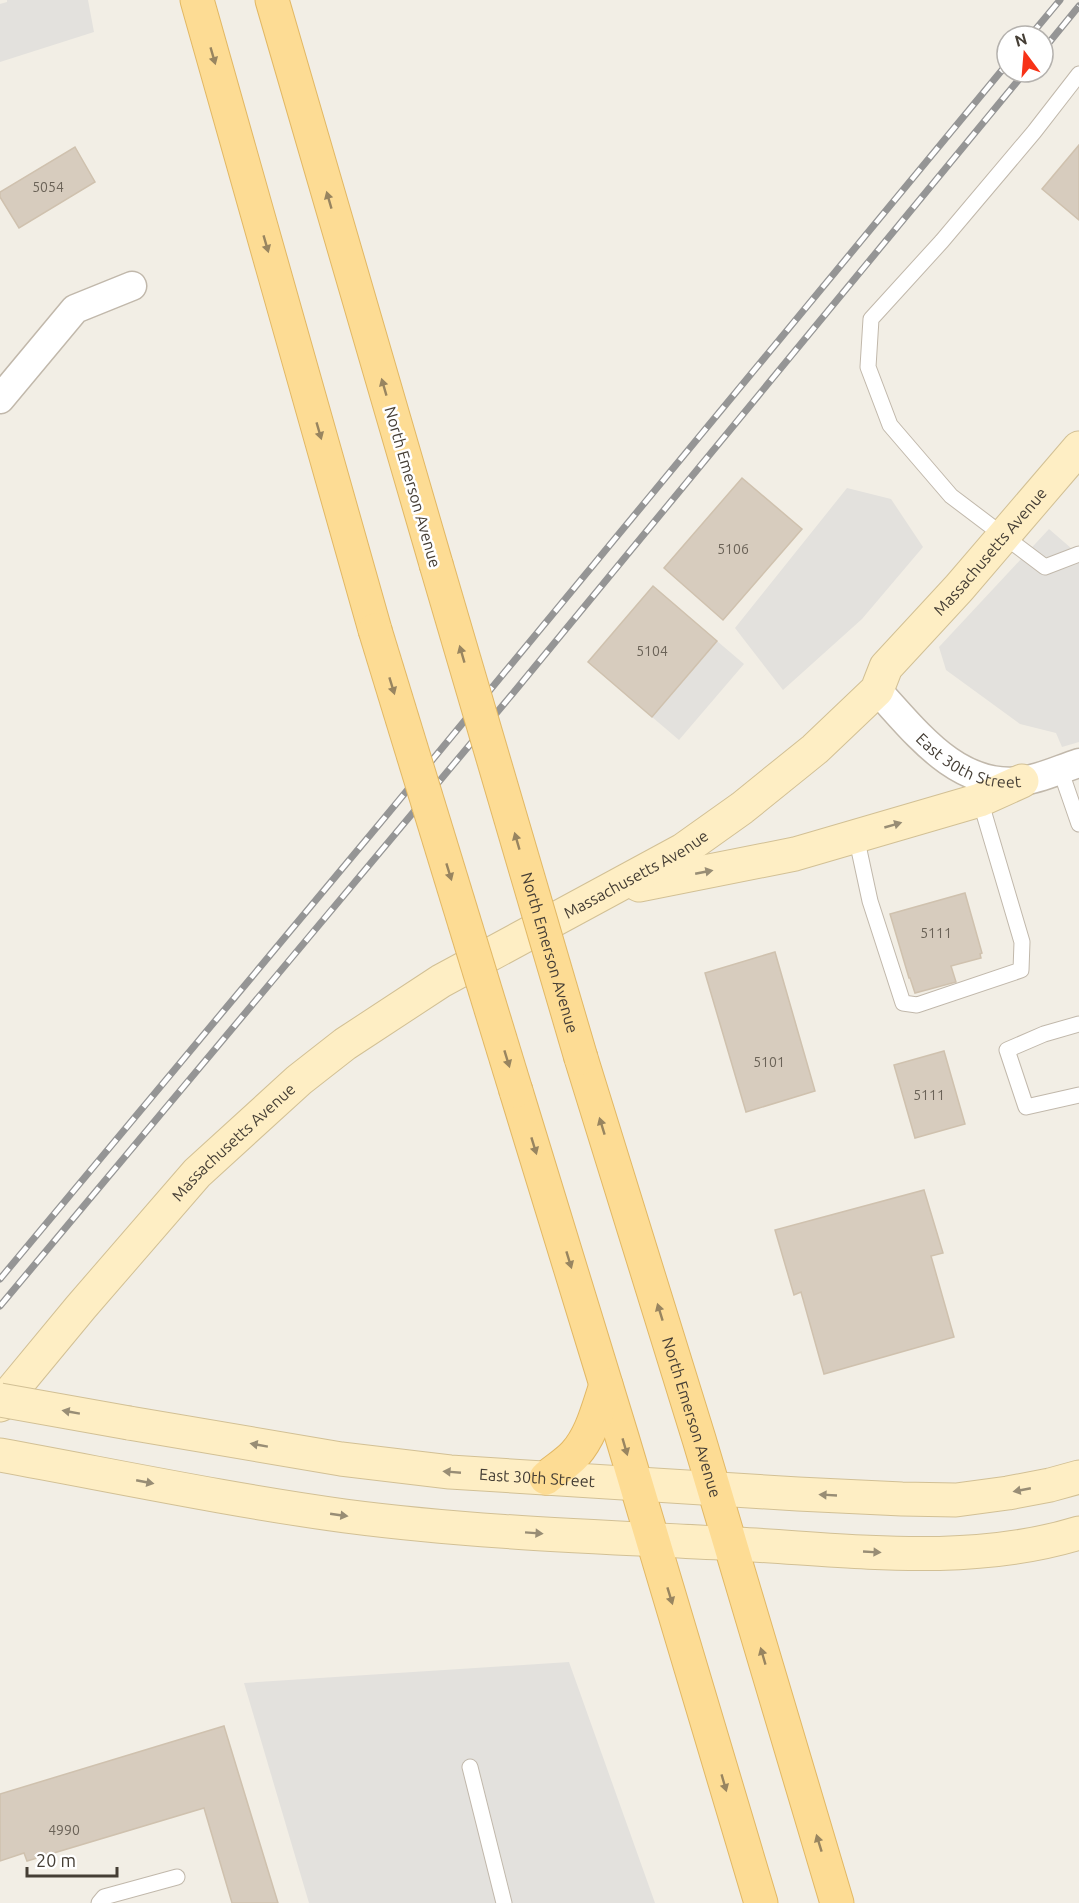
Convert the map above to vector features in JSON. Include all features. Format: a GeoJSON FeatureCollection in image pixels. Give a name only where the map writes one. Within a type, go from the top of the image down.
{"type":"FeatureCollection","features":[{"type":"Feature","properties":{"kind":"main road"},"geometry":{"type":"LineString","coordinates":[[197,0],[375,630],[653,1540],[760,1903]]}},
{"type":"Feature","properties":{"kind":"main road","name":"North Emerson Avenue"},"geometry":{"type":"LineString","coordinates":[[272,0],[581,1058],[714,1489],[837,1903]]}},
{"type":"Feature","properties":{"kind":"main road","name":"Massachusetts Avenue"},"geometry":{"type":"LineString","coordinates":[[0,1405],[197,1173],[292,1086],[345,1044],[421,993],[683,850],[778,781],[878,690],[886,667],[938,611],[1079,448]]}},
{"type":"Feature","properties":{"kind":"main road"},"geometry":{"type":"LineString","coordinates":[[605,891],[795,854],[980,800],[1023,781]]}},
{"type":"Feature","properties":{"kind":"main road"},"geometry":{"type":"LineString","coordinates":[[546,1478],[568,1461],[581,1447],[587,1437],[606,1385]]}},
{"type":"Feature","properties":{"kind":"main road","name":"East 30th Street"},"geometry":{"type":"LineString","coordinates":[[0,1400],[341,1459],[450,1472],[714,1489],[956,1500],[1008,1493],[1079,1477]]}},
{"type":"Feature","properties":{"kind":"main road"},"geometry":{"type":"LineString","coordinates":[[0,1455],[343,1515],[512,1532],[878,1553],[956,1554],[1034,1544],[1079,1533]]}},
{"type":"Feature","properties":{"kind":"street"},"geometry":{"type":"LineString","coordinates":[[0,399],[75,309],[132,286]]}},
{"type":"Feature","properties":{"kind":"street","name":"East 30th Street"},"geometry":{"type":"LineString","coordinates":[[878,690],[929,745],[964,771],[990,780],[1023,781],[1070,766]]}},
{"type":"Feature","properties":{"kind":"lane"},"geometry":{"type":"LineString","coordinates":[[1079,74],[1019,150],[872,319],[868,367],[890,425],[951,496],[1045,567],[1079,554]]}},
{"type":"Feature","properties":{"kind":"lane"},"geometry":{"type":"LineString","coordinates":[[1070,766],[1079,824]]}},
{"type":"Feature","properties":{"kind":"lane"},"geometry":{"type":"LineString","coordinates":[[856,836],[870,901],[903,1003],[917,1005],[1021,970],[1022,942],[980,800]]}},
{"type":"Feature","properties":{"kind":"lane"},"geometry":{"type":"LineString","coordinates":[[1079,1024],[1007,1050],[1026,1107],[1079,1095]]}},
{"type":"Feature","properties":{"kind":"lane"},"geometry":{"type":"LineString","coordinates":[[470,1767],[504,1903]]}},
{"type":"Feature","properties":{"kind":"lane"},"geometry":{"type":"LineString","coordinates":[[99,1903],[104,1897],[177,1877]]}},
{"type":"Feature","properties":{"kind":"shaded area"},"geometry":{"type":"Polygon","coordinates":[[[7,0],[88,0],[94,32],[0,62],[0,4],[7,0]]]}},
{"type":"Feature","properties":{"kind":"shaded area"},"geometry":{"type":"Polygon","coordinates":[[[847,488],[891,499],[923,547],[862,619],[783,690],[735,628],[847,488]]]}},
{"type":"Feature","properties":{"kind":"shaded area"},"geometry":{"type":"Polygon","coordinates":[[[1049,529],[1079,555],[1079,742],[1062,747],[1056,733],[1020,724],[946,670],[939,647],[1049,529]]]}},
{"type":"Feature","properties":{"kind":"shaded area"},"geometry":{"type":"Polygon","coordinates":[[[717,641],[744,664],[679,740],[652,717],[717,641]]]}},
{"type":"Feature","properties":{"kind":"shaded area"},"geometry":{"type":"Polygon","coordinates":[[[569,1662],[655,1903],[309,1903],[244,1683],[569,1662]]]}},
{"type":"Feature","properties":{"kind":"building"},"geometry":{"type":"Polygon","coordinates":[[[1079,145],[1079,220],[1042,189],[1079,145]]]}},
{"type":"Feature","properties":{"kind":"building"},"geometry":{"type":"Polygon","coordinates":[[[75,147],[95,182],[19,228],[0,197],[0,192],[75,147]]]}},
{"type":"Feature","properties":{"kind":"building"},"geometry":{"type":"Polygon","coordinates":[[[742,478],[802,529],[723,620],[664,568],[742,478]]]}},
{"type":"Feature","properties":{"kind":"building"},"geometry":{"type":"Polygon","coordinates":[[[653,586],[717,641],[652,717],[588,662],[653,586]]]}},
{"type":"Feature","properties":{"kind":"building"},"geometry":{"type":"Polygon","coordinates":[[[965,893],[982,953],[981,958],[951,966],[956,982],[915,993],[890,914],[965,893]]]}},
{"type":"Feature","properties":{"kind":"building"},"geometry":{"type":"Polygon","coordinates":[[[775,952],[815,1091],[746,1112],[705,973],[775,952]]]}},
{"type":"Feature","properties":{"kind":"building"},"geometry":{"type":"Polygon","coordinates":[[[944,1051],[965,1124],[915,1138],[894,1065],[944,1051]]]}},
{"type":"Feature","properties":{"kind":"building"},"geometry":{"type":"Polygon","coordinates":[[[924,1190],[943,1253],[931,1256],[954,1337],[824,1374],[801,1292],[794,1295],[775,1230],[924,1190]]]}},
{"type":"Feature","properties":{"kind":"building"},"geometry":{"type":"Polygon","coordinates":[[[224,1726],[278,1903],[232,1903],[204,1808],[27,1861],[24,1853],[0,1861],[0,1794],[224,1726]]]}},
{"type":"Feature","properties":{"kind":"railway"},"geometry":{"type":"LineString","coordinates":[[1040,24],[1060,0]]}},
{"type":"Feature","properties":{"kind":"railway"},"geometry":{"type":"LineString","coordinates":[[1055,35],[1079,6]]}},
{"type":"Feature","properties":{"kind":"railway"},"geometry":{"type":"LineString","coordinates":[[0,1279],[995,79]]}},
{"type":"Feature","properties":{"kind":"railway"},"geometry":{"type":"LineString","coordinates":[[0,1306],[514,692],[1015,84]]}}]}
